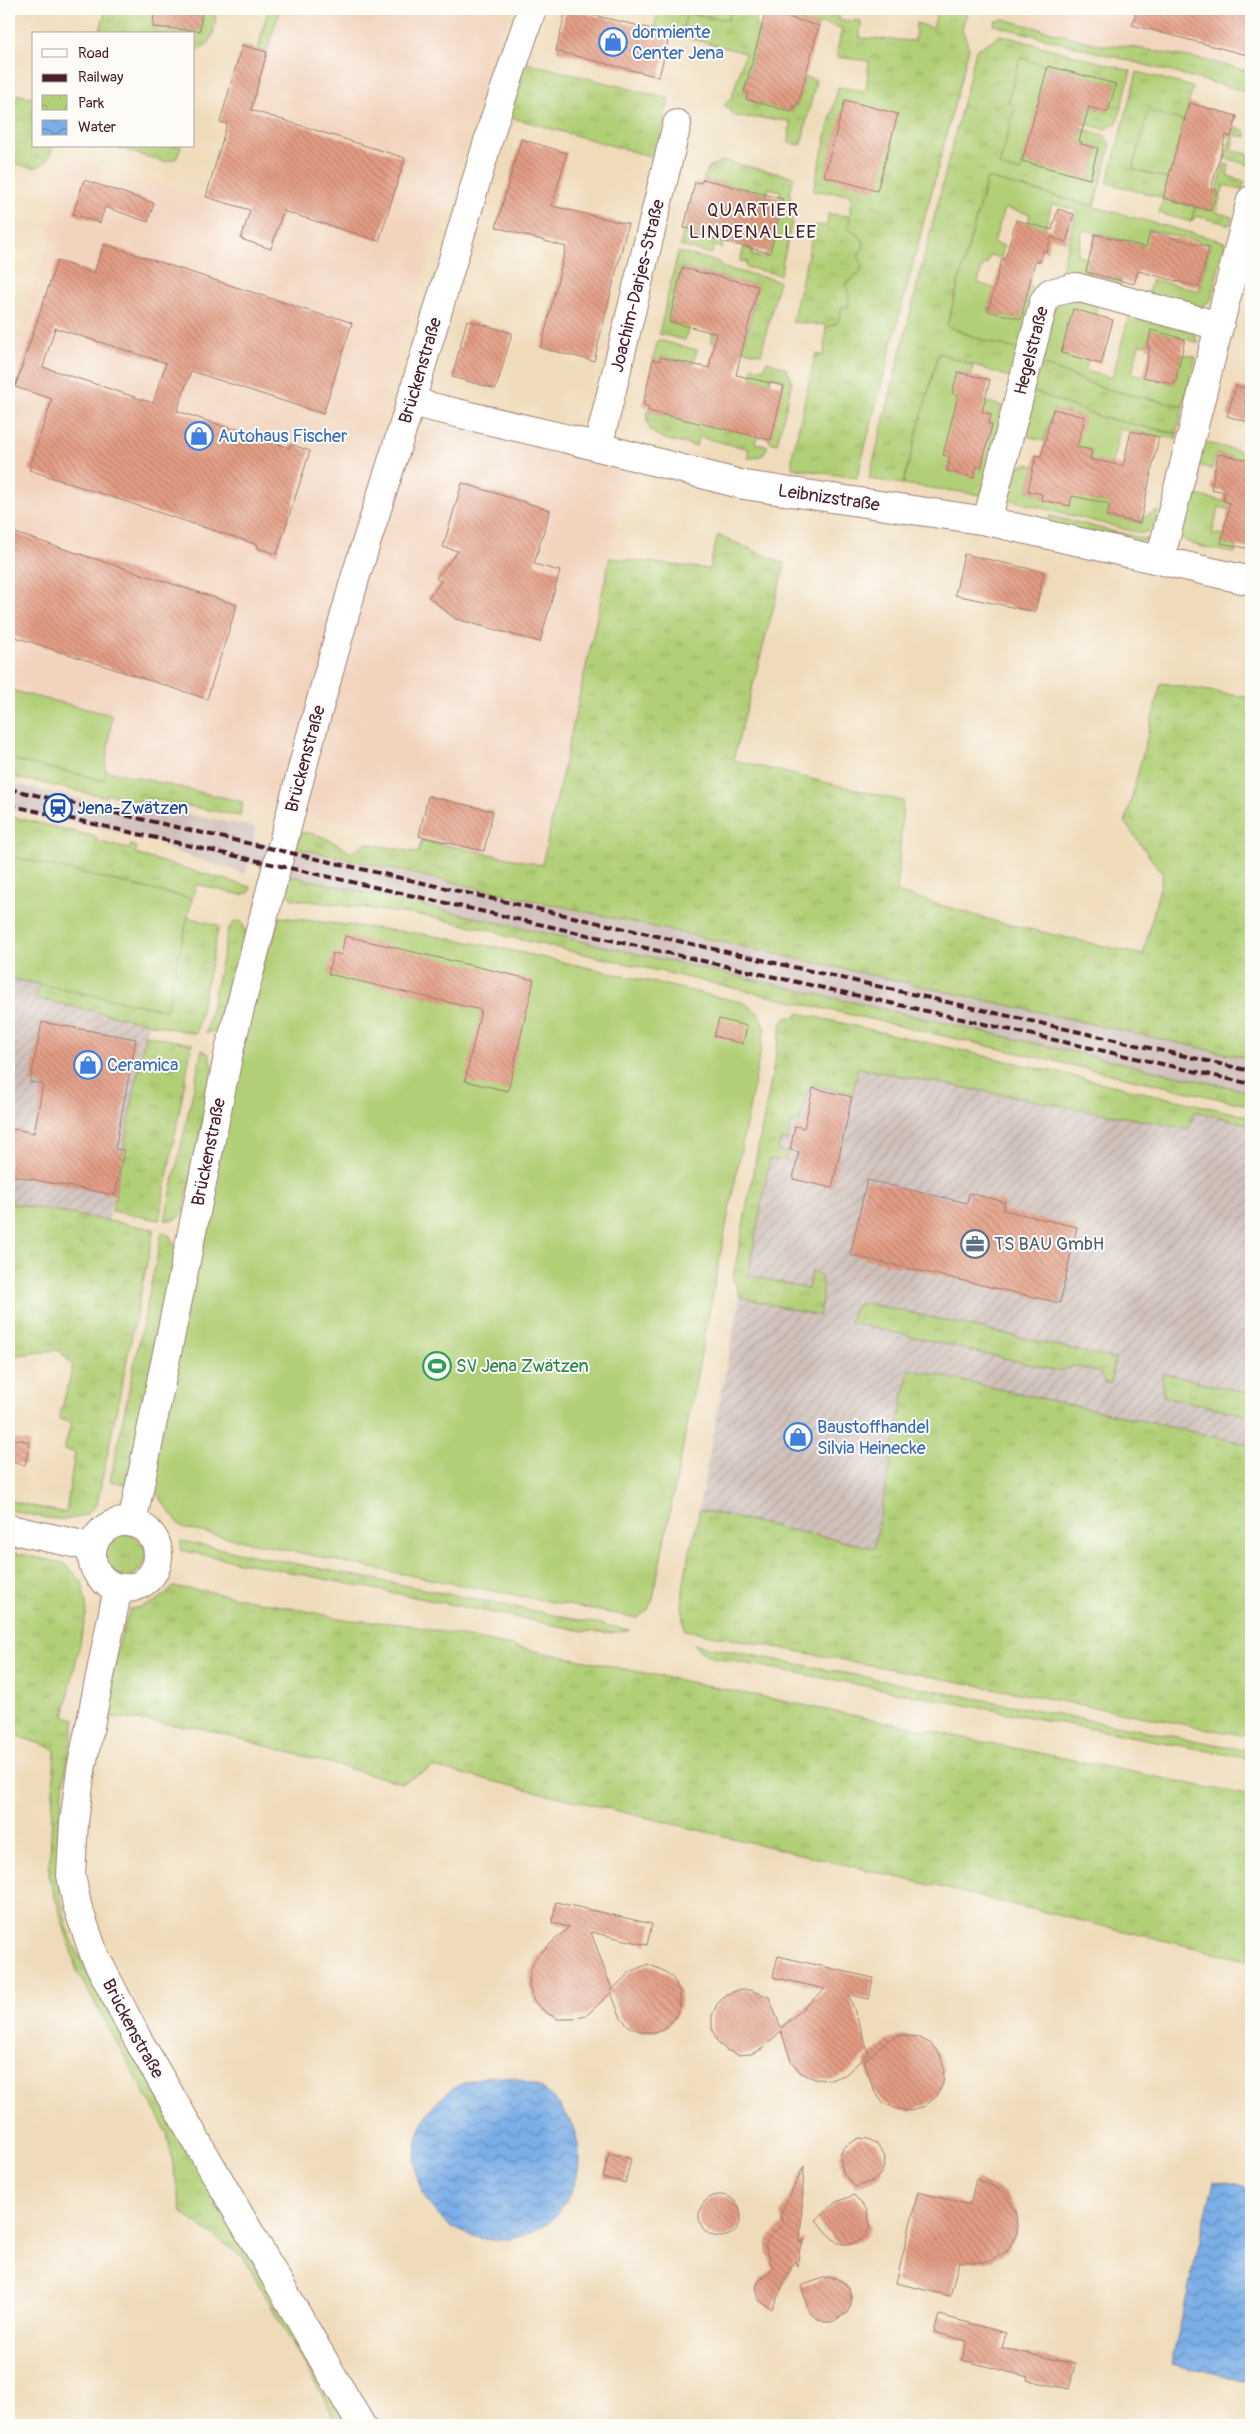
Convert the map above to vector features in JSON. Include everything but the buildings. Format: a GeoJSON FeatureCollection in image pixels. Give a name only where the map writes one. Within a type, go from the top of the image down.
{"type":"FeatureCollection","features":[{"type":"Feature","properties":{"kind":"street","name":"Brückenstraße"},"geometry":{"type":"LineString","coordinates":[[132,1523],[230,1047],[346,608],[494,121],[532,9]]}},
{"type":"Feature","properties":{"kind":"street","name":"Joachim-Darjes-Straße"},"geometry":{"type":"LineString","coordinates":[[598,447],[677,124]]}},
{"type":"Feature","properties":{"kind":"street"},"geometry":{"type":"LineString","coordinates":[[1160,560],[1251,200]]}},
{"type":"Feature","properties":{"kind":"street","name":"Hegelstraße"},"geometry":{"type":"LineString","coordinates":[[987,521],[1044,301],[1050,293],[1076,287],[1219,326]]}},
{"type":"Feature","properties":{"kind":"street","name":"Leibnizstraße"},"geometry":{"type":"LineString","coordinates":[[410,402],[598,447],[744,485],[987,521],[1251,581]]}},
{"type":"Feature","properties":{"kind":"street"},"geometry":{"type":"LineString","coordinates":[[121,1522],[132,1523],[141,1526],[152,1537],[158,1551],[158,1562],[148,1580],[129,1588],[118,1588],[109,1584],[95,1569],[92,1547],[102,1530],[121,1522]]}},
{"type":"Feature","properties":{"kind":"street"},"geometry":{"type":"LineString","coordinates":[[9,1529],[92,1547]]}},
{"type":"Feature","properties":{"kind":"street","name":"Brückenstraße"},"geometry":{"type":"LineString","coordinates":[[118,1588],[81,1770],[74,1822],[71,1875],[77,1905],[94,1954],[129,2023],[361,2425]]}},
{"type":"Feature","properties":{"kind":"shaded area","name":"Autohaus Fischer"},"geometry":{"type":"Polygon","coordinates":[[[280,9],[511,9],[372,430],[407,443],[426,427],[449,424],[483,427],[629,469],[542,865],[486,855],[105,770],[112,715],[9,690],[9,376],[70,161],[224,202],[280,9]]]}},
{"type":"Feature","properties":{"kind":"shaded area"},"geometry":{"type":"Polygon","coordinates":[[[1030,9],[1251,9],[1251,72],[1205,60],[1125,46],[1101,45],[1026,26],[1030,9]]]}},
{"type":"Feature","properties":{"kind":"shaded area"},"geometry":{"type":"Polygon","coordinates":[[[9,783],[172,819],[174,812],[255,827],[253,840],[1251,1059],[1251,1092],[287,875],[248,863],[245,874],[166,849],[167,843],[9,808],[9,783]]]}},
{"type":"Feature","properties":{"kind":"shaded area"},"geometry":{"type":"Polygon","coordinates":[[[9,978],[153,1008],[145,1035],[108,1221],[9,1203],[9,978]]]}},
{"type":"Feature","properties":{"kind":"shaded area"},"geometry":{"type":"Polygon","coordinates":[[[794,1016],[1251,1125],[1251,1737],[685,1630],[682,1615],[682,1595],[740,1298],[733,1278],[782,1023],[786,1017],[794,1016]]]}},
{"type":"Feature","properties":{"kind":"green space"},"geometry":{"type":"Polygon","coordinates":[[[106,9],[154,9],[153,27],[200,31],[202,9],[216,9],[214,29],[210,41],[206,46],[195,52],[195,32],[100,32],[106,9]]]}},
{"type":"Feature","properties":{"kind":"green space"},"geometry":{"type":"Polygon","coordinates":[[[268,9],[280,9],[267,52],[258,49],[268,9]]]}},
{"type":"Feature","properties":{"kind":"green space"},"geometry":{"type":"Polygon","coordinates":[[[658,9],[731,9],[728,20],[687,13],[681,36],[654,30],[658,9]]]}},
{"type":"Feature","properties":{"kind":"green space"},"geometry":{"type":"Polygon","coordinates":[[[731,9],[839,9],[839,20],[861,21],[860,38],[915,41],[916,23],[933,28],[938,9],[968,9],[962,29],[969,48],[857,478],[792,468],[792,457],[815,355],[824,355],[826,328],[837,323],[843,306],[848,307],[844,283],[853,279],[858,256],[857,233],[849,229],[851,194],[813,191],[838,87],[866,91],[869,61],[836,57],[842,28],[820,23],[819,26],[766,12],[765,15],[758,14],[755,26],[761,28],[744,91],[748,93],[746,99],[792,112],[793,105],[797,106],[805,77],[816,80],[801,145],[789,143],[790,121],[735,116],[724,105],[732,97],[745,53],[681,36],[687,13],[728,20],[731,9]]]}},
{"type":"Feature","properties":{"kind":"green space"},"geometry":{"type":"Polygon","coordinates":[[[1003,19],[1101,45],[1125,46],[1205,60],[1251,72],[1251,93],[994,25],[995,21],[1003,19]]]}},
{"type":"Feature","properties":{"kind":"green space"},"geometry":{"type":"Polygon","coordinates":[[[1001,35],[1131,71],[1117,123],[1105,129],[1071,120],[1089,107],[1108,112],[1116,84],[1020,59],[1008,102],[1016,104],[1020,172],[1022,161],[1090,179],[1098,149],[1067,138],[1070,125],[1104,135],[1111,146],[1094,206],[987,178],[947,326],[982,340],[1021,350],[1015,379],[939,353],[903,484],[869,479],[976,50],[1001,35]]]}},
{"type":"Feature","properties":{"kind":"green space"},"geometry":{"type":"Polygon","coordinates":[[[1020,58],[1048,66],[1020,172],[999,166],[1016,105],[1008,103],[1020,58]]]}},
{"type":"Feature","properties":{"kind":"green space"},"geometry":{"type":"Polygon","coordinates":[[[524,62],[669,99],[656,158],[506,116],[524,62]]]}},
{"type":"Feature","properties":{"kind":"green space"},"geometry":{"type":"Polygon","coordinates":[[[1137,72],[1193,87],[1184,121],[1148,112],[1133,169],[1169,179],[1163,198],[1107,183],[1137,72]]]}},
{"type":"Feature","properties":{"kind":"green space"},"geometry":{"type":"Polygon","coordinates":[[[18,94],[32,98],[32,148],[52,148],[46,161],[41,165],[30,167],[9,161],[9,114],[12,115],[18,94]]]}},
{"type":"Feature","properties":{"kind":"green space"},"geometry":{"type":"Polygon","coordinates":[[[1148,111],[1184,121],[1169,179],[1133,169],[1148,111]]]}},
{"type":"Feature","properties":{"kind":"green space"},"geometry":{"type":"Polygon","coordinates":[[[1234,127],[1244,130],[1247,137],[1235,135],[1231,150],[1251,155],[1249,165],[1225,158],[1234,127]]]}},
{"type":"Feature","properties":{"kind":"green space"},"geometry":{"type":"Polygon","coordinates":[[[118,148],[180,148],[177,158],[164,162],[118,148]]]}},
{"type":"Feature","properties":{"kind":"green space"},"geometry":{"type":"Polygon","coordinates":[[[724,161],[794,177],[790,191],[792,222],[780,275],[746,267],[747,262],[740,261],[744,247],[753,249],[752,255],[765,258],[767,252],[770,252],[783,199],[779,198],[781,191],[768,188],[767,195],[703,179],[710,166],[724,161]]]}},
{"type":"Feature","properties":{"kind":"green space"},"geometry":{"type":"Polygon","coordinates":[[[1224,164],[1229,165],[1227,176],[1245,181],[1242,190],[1224,185],[1216,212],[1232,217],[1230,225],[1196,216],[1191,222],[1195,207],[1211,211],[1224,164]]]}},
{"type":"Feature","properties":{"kind":"green space"},"geometry":{"type":"Polygon","coordinates":[[[987,178],[1225,242],[1211,300],[1195,310],[1147,298],[1152,279],[1199,291],[1210,245],[1151,230],[1143,262],[1144,246],[1083,230],[1077,255],[1089,259],[1086,272],[1121,281],[1119,290],[1060,274],[1077,210],[1052,204],[1045,228],[1028,224],[1030,214],[1004,208],[994,243],[1004,246],[1001,258],[990,255],[987,265],[983,264],[978,283],[994,288],[988,311],[1020,319],[1029,286],[1039,289],[1021,350],[982,340],[947,326],[987,178]]]}},
{"type":"Feature","properties":{"kind":"green space"},"geometry":{"type":"Polygon","coordinates":[[[1163,198],[1195,207],[1191,222],[1159,213],[1163,198]]]}},
{"type":"Feature","properties":{"kind":"green space"},"geometry":{"type":"Polygon","coordinates":[[[828,214],[850,216],[849,229],[862,238],[864,245],[858,256],[862,264],[859,275],[845,283],[849,295],[848,307],[843,306],[837,323],[826,328],[826,325],[792,322],[815,225],[827,226],[828,214]]]}},
{"type":"Feature","properties":{"kind":"green space"},"geometry":{"type":"Polygon","coordinates":[[[684,228],[691,229],[690,234],[723,242],[722,248],[714,246],[712,254],[680,246],[684,228]]]}},
{"type":"Feature","properties":{"kind":"green space"},"geometry":{"type":"Polygon","coordinates":[[[678,252],[720,262],[720,267],[779,281],[761,354],[711,342],[713,332],[746,340],[758,286],[682,268],[669,322],[689,327],[685,340],[659,334],[678,252]]]}},
{"type":"Feature","properties":{"kind":"green space"},"geometry":{"type":"Polygon","coordinates":[[[1068,298],[1097,303],[1086,371],[1112,378],[1130,312],[1192,332],[1199,343],[1151,330],[1147,345],[1139,344],[1132,373],[1174,384],[1182,354],[1196,357],[1183,406],[1109,390],[1037,362],[1055,307],[1068,298]]]}},
{"type":"Feature","properties":{"kind":"green space"},"geometry":{"type":"Polygon","coordinates":[[[658,340],[697,350],[693,364],[661,357],[660,361],[653,359],[658,340]]]}},
{"type":"Feature","properties":{"kind":"green space"},"geometry":{"type":"Polygon","coordinates":[[[939,353],[973,365],[971,375],[958,372],[953,393],[1006,407],[982,495],[903,484],[939,353]]]}},
{"type":"Feature","properties":{"kind":"green space"},"geometry":{"type":"Polygon","coordinates":[[[767,361],[786,368],[792,382],[777,444],[769,442],[784,379],[771,376],[770,383],[751,378],[753,367],[764,369],[767,361]]]}},
{"type":"Feature","properties":{"kind":"green space"},"geometry":{"type":"Polygon","coordinates":[[[1037,362],[1109,390],[1183,406],[1177,434],[1100,417],[1030,390],[1037,362]]]}},
{"type":"Feature","properties":{"kind":"green space"},"geometry":{"type":"Polygon","coordinates":[[[1030,390],[1100,417],[1177,434],[1176,439],[1120,429],[1112,464],[1110,463],[1092,500],[1110,504],[1108,516],[1140,523],[1141,518],[1158,511],[1155,523],[1151,529],[1145,533],[1140,533],[1007,499],[1011,469],[1027,464],[1048,469],[1046,476],[1032,473],[1028,491],[1042,494],[1041,500],[1076,475],[1086,477],[1092,450],[1082,448],[1071,453],[1084,417],[1053,409],[1044,441],[1018,433],[1030,390]]]}},
{"type":"Feature","properties":{"kind":"green space"},"geometry":{"type":"Polygon","coordinates":[[[648,411],[757,436],[755,443],[768,446],[763,455],[747,458],[749,449],[699,437],[696,446],[661,438],[649,428],[647,421],[648,411]]]}},
{"type":"Feature","properties":{"kind":"green space"},"geometry":{"type":"Polygon","coordinates":[[[1203,442],[1251,454],[1251,461],[1216,454],[1212,469],[1197,465],[1203,442]]]}},
{"type":"Feature","properties":{"kind":"green space"},"geometry":{"type":"Polygon","coordinates":[[[1190,494],[1250,507],[1251,502],[1251,514],[1219,507],[1212,533],[1223,535],[1222,543],[1236,546],[1235,553],[1196,545],[1183,540],[1180,531],[1190,494]]]}},
{"type":"Feature","properties":{"kind":"green space"},"geometry":{"type":"Polygon","coordinates":[[[1050,516],[1149,540],[1137,543],[1049,524],[1050,516]]]}},
{"type":"Feature","properties":{"kind":"green space"},"geometry":{"type":"Polygon","coordinates":[[[718,535],[785,564],[733,760],[903,801],[897,892],[998,922],[1143,955],[1163,875],[1125,823],[1161,683],[1251,698],[1251,1059],[292,847],[295,833],[318,835],[351,853],[366,843],[418,853],[422,840],[542,865],[610,558],[709,569],[718,535]]]}},
{"type":"Feature","properties":{"kind":"green space"},"geometry":{"type":"Polygon","coordinates":[[[9,690],[112,715],[104,780],[9,759],[9,690]]]}},
{"type":"Feature","properties":{"kind":"green space"},"geometry":{"type":"Polygon","coordinates":[[[9,759],[103,780],[105,770],[243,802],[240,816],[147,798],[145,806],[139,805],[140,801],[107,794],[106,797],[9,776],[9,759]]]}},
{"type":"Feature","properties":{"kind":"green space"},"geometry":{"type":"Polygon","coordinates":[[[9,816],[97,837],[96,841],[129,849],[131,845],[137,847],[135,854],[251,887],[250,892],[241,895],[196,884],[192,899],[9,856],[9,816]]]}},
{"type":"Feature","properties":{"kind":"green space"},"geometry":{"type":"Polygon","coordinates":[[[9,856],[192,899],[166,1010],[9,978],[9,856]]]}},
{"type":"Feature","properties":{"kind":"green space"},"geometry":{"type":"Polygon","coordinates":[[[287,875],[1251,1092],[1251,1106],[505,936],[496,931],[425,916],[293,899],[287,895],[283,887],[287,875]]]}},
{"type":"Feature","properties":{"kind":"green space"},"geometry":{"type":"Polygon","coordinates":[[[188,917],[219,926],[196,1034],[35,998],[40,984],[165,1010],[188,917]]]}},
{"type":"Feature","properties":{"kind":"green space","name":"SV Jena Zwätzen"},"geometry":{"type":"Polygon","coordinates":[[[279,917],[423,934],[496,947],[745,1003],[758,1013],[765,1028],[653,1598],[647,1611],[637,1618],[382,1570],[182,1528],[150,1484],[241,1049],[265,954],[272,945],[279,917]]]}},
{"type":"Feature","properties":{"kind":"green space"},"geometry":{"type":"Polygon","coordinates":[[[235,921],[242,922],[246,933],[221,1025],[214,1031],[206,1033],[228,930],[235,921]]]}},
{"type":"Feature","properties":{"kind":"green space"},"geometry":{"type":"Polygon","coordinates":[[[798,1013],[1251,1117],[1251,1125],[1194,1111],[1189,1129],[858,1068],[853,1093],[809,1084],[800,1122],[792,1122],[787,1141],[780,1140],[778,1151],[787,1153],[786,1161],[770,1159],[748,1275],[808,1289],[812,1271],[820,1275],[823,1291],[819,1316],[740,1297],[733,1278],[782,1023],[786,1017],[797,1017],[798,1013]]]}},
{"type":"Feature","properties":{"kind":"green space"},"geometry":{"type":"Polygon","coordinates":[[[145,1035],[192,1044],[159,1220],[112,1211],[145,1035]]]}},
{"type":"Feature","properties":{"kind":"green space"},"geometry":{"type":"Polygon","coordinates":[[[202,1050],[209,1054],[213,1068],[184,1212],[176,1219],[165,1220],[202,1050]]]}},
{"type":"Feature","properties":{"kind":"green space"},"geometry":{"type":"Polygon","coordinates":[[[9,1203],[154,1229],[97,1504],[80,1517],[56,1519],[9,1510],[9,1501],[66,1513],[75,1452],[64,1450],[71,1423],[59,1419],[73,1366],[59,1350],[9,1356],[9,1203]]]}},
{"type":"Feature","properties":{"kind":"green space"},"geometry":{"type":"Polygon","coordinates":[[[162,1232],[170,1236],[177,1250],[128,1485],[110,1481],[162,1232]]]}},
{"type":"Feature","properties":{"kind":"green space"},"geometry":{"type":"Polygon","coordinates":[[[867,1303],[1115,1359],[1110,1384],[1104,1382],[1099,1372],[1074,1366],[1058,1371],[850,1322],[855,1306],[867,1303]]]}},
{"type":"Feature","properties":{"kind":"green space"},"geometry":{"type":"Polygon","coordinates":[[[909,1369],[1251,1445],[1251,1737],[685,1630],[682,1600],[689,1554],[700,1510],[874,1548],[909,1369]]]}},
{"type":"Feature","properties":{"kind":"green space"},"geometry":{"type":"Polygon","coordinates":[[[1162,1373],[1251,1394],[1251,1416],[1163,1396],[1162,1373]]]}},
{"type":"Feature","properties":{"kind":"green space"},"geometry":{"type":"Polygon","coordinates":[[[125,1534],[140,1540],[146,1555],[140,1570],[125,1576],[110,1570],[104,1555],[110,1540],[125,1534]]]}},
{"type":"Feature","properties":{"kind":"green space"},"geometry":{"type":"Polygon","coordinates":[[[181,1541],[630,1630],[610,1633],[584,1631],[180,1550],[181,1541]]]}},
{"type":"Feature","properties":{"kind":"green space"},"geometry":{"type":"Polygon","coordinates":[[[9,1552],[64,1563],[82,1581],[87,1611],[64,1716],[75,1719],[62,1795],[58,1846],[61,1897],[71,1938],[94,1985],[348,2425],[339,2425],[243,2257],[182,2213],[167,2133],[77,1971],[49,1877],[55,1749],[9,1733],[9,1552]]]}},
{"type":"Feature","properties":{"kind":"green space"},"geometry":{"type":"Polygon","coordinates":[[[173,1587],[206,1591],[350,1620],[403,1624],[1251,1796],[1251,1961],[433,1767],[402,1783],[200,1728],[103,1716],[120,1639],[130,1609],[154,1602],[173,1587]]]}},
{"type":"Feature","properties":{"kind":"green space"},"geometry":{"type":"Polygon","coordinates":[[[693,1644],[1251,1751],[1251,1759],[712,1657],[700,1651],[693,1644]]]}},
{"type":"Feature","properties":{"kind":"water"},"geometry":{"type":"Polygon","coordinates":[[[505,2076],[528,2082],[543,2090],[555,2100],[565,2112],[576,2134],[579,2158],[576,2182],[565,2204],[555,2216],[543,2226],[521,2237],[489,2240],[473,2237],[451,2226],[429,2204],[418,2182],[415,2150],[418,2134],[429,2112],[451,2090],[473,2079],[505,2076]]]}},
{"type":"Feature","properties":{"kind":"water"},"geometry":{"type":"Polygon","coordinates":[[[1214,2180],[1251,2189],[1251,2382],[1171,2363],[1214,2180]]]}},
{"type":"Feature","properties":{"kind":"railway"},"geometry":{"type":"LineString","coordinates":[[9,789],[1251,1071]]}},
{"type":"Feature","properties":{"kind":"railway"},"geometry":{"type":"LineString","coordinates":[[9,805],[1251,1084]]}},
{"type":"Feature","properties":{"kind":"place","name":"dormiente Center Jena"},"geometry":{"type":"Point","coordinates":[613,42]}},
{"type":"Feature","properties":{"kind":"place","name":"Autohaus Fischer"},"geometry":{"type":"Point","coordinates":[199,436]}},
{"type":"Feature","properties":{"kind":"place","name":"Jena-Zwätzen"},"geometry":{"type":"Point","coordinates":[58,808]}},
{"type":"Feature","properties":{"kind":"place","name":"Ceramica"},"geometry":{"type":"Point","coordinates":[88,1065]}},
{"type":"Feature","properties":{"kind":"place","name":"TS BAU GmbH"},"geometry":{"type":"Point","coordinates":[975,1244]}},
{"type":"Feature","properties":{"kind":"place","name":"SV Jena Zwätzen"},"geometry":{"type":"Point","coordinates":[437,1366]}},
{"type":"Feature","properties":{"kind":"place","name":"Baustoffhandel Silvia Heinecke"},"geometry":{"type":"Point","coordinates":[798,1437]}},
{"type":"Feature","properties":{"kind":"district","name":"QUARTIER LINDENALLEE"},"geometry":{"type":"Point","coordinates":[753,221]}}]}
